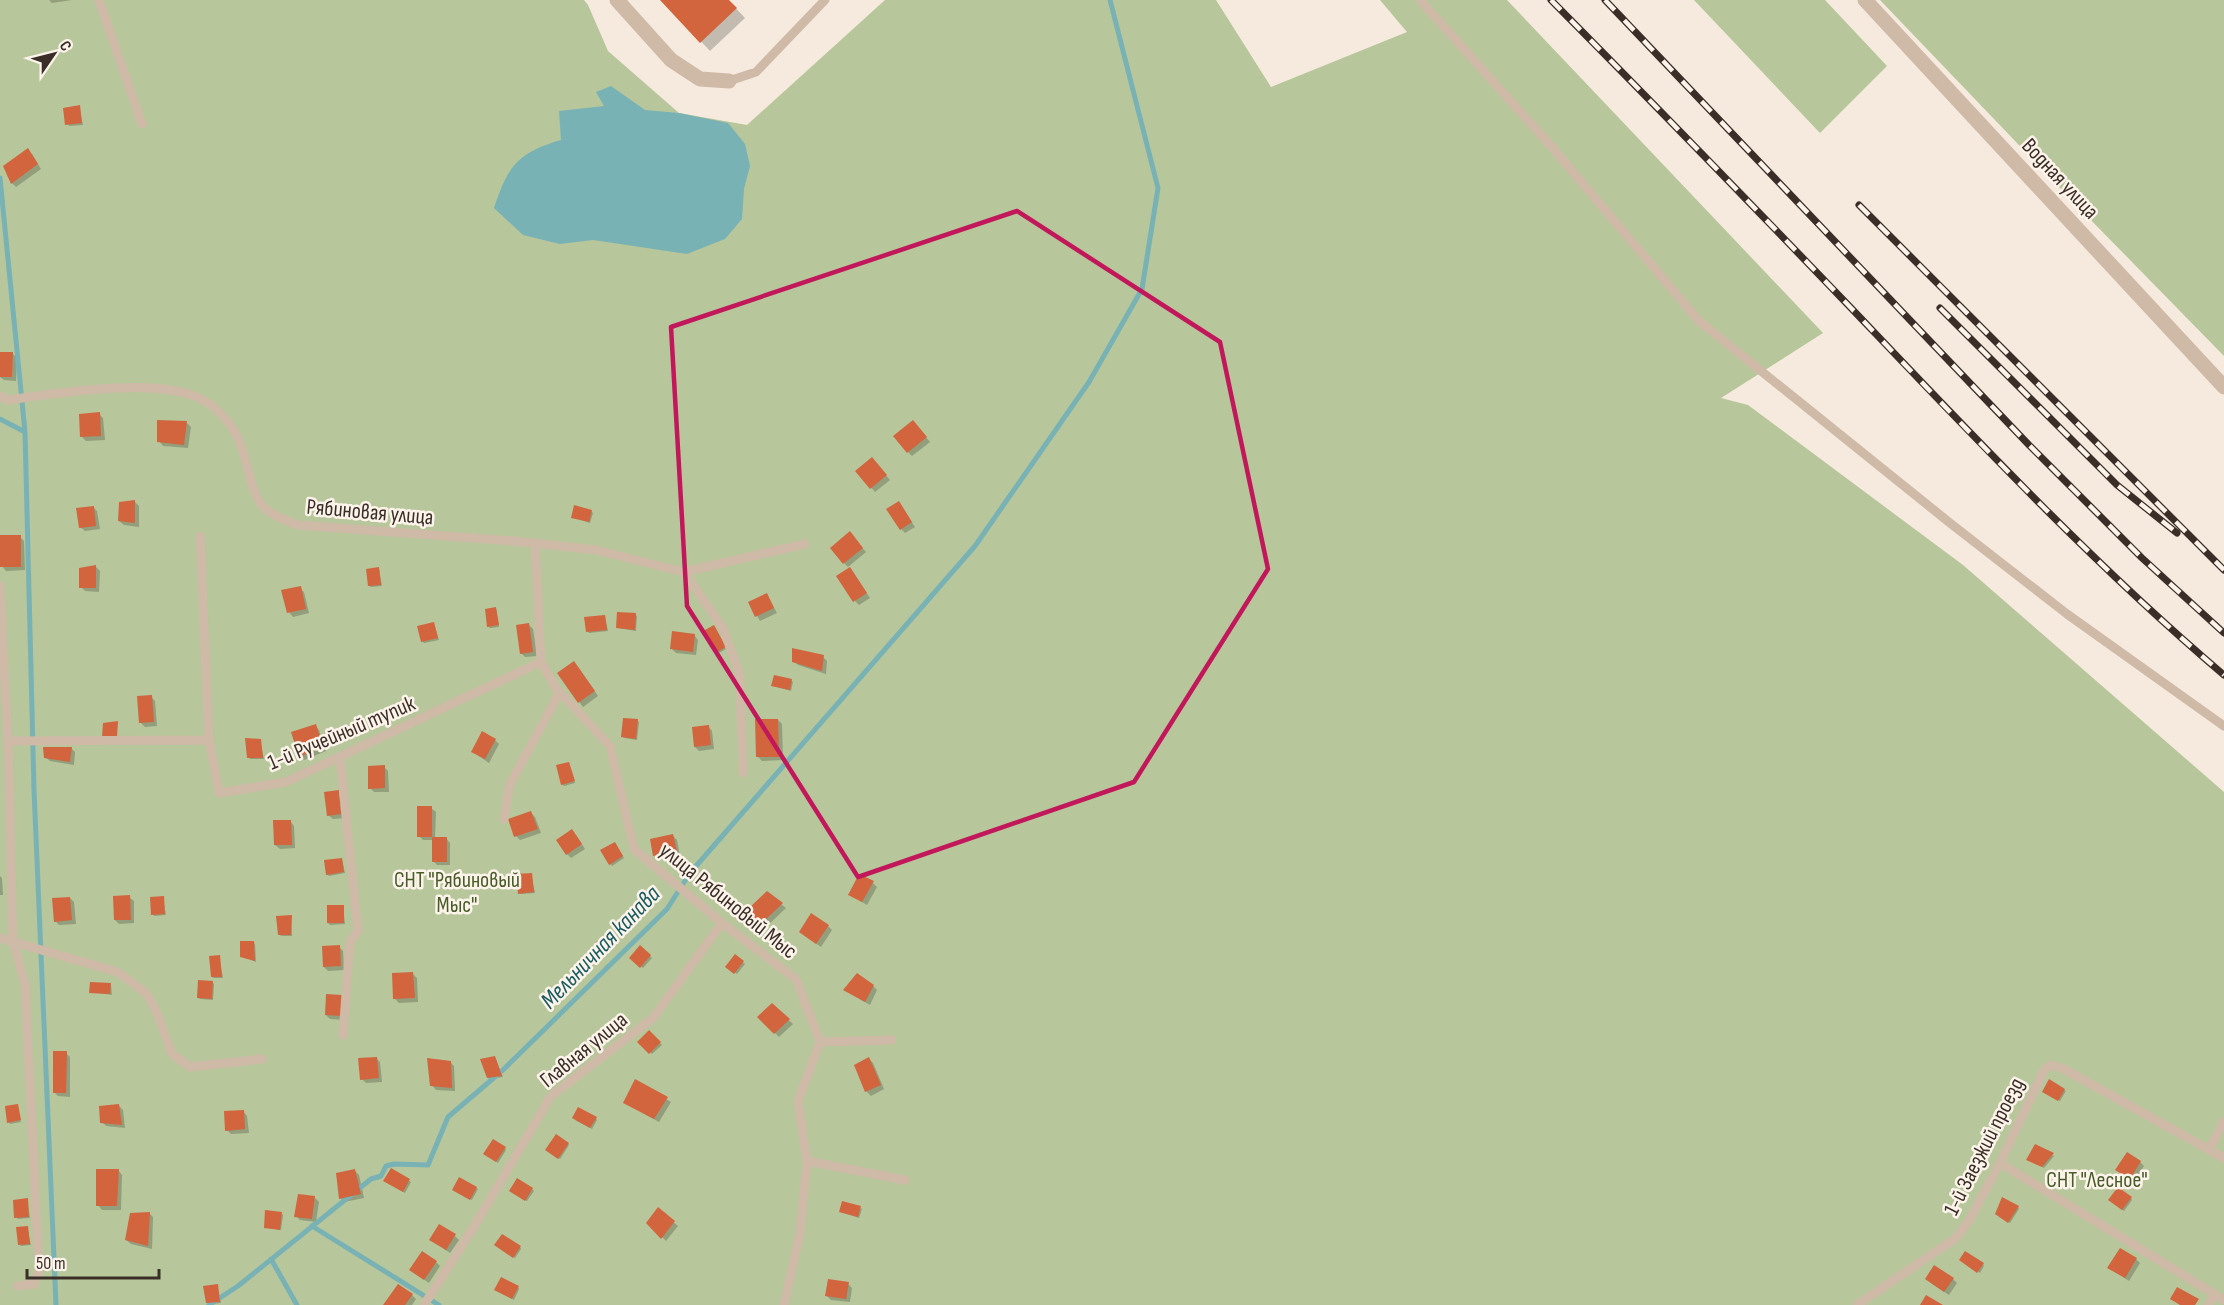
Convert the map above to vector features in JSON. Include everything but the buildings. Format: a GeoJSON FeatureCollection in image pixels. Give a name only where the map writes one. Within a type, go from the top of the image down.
{"type":"FeatureCollection","features":[{"type":"Feature","properties":{"kind":"street"},"geometry":{"type":"LineString","coordinates":[[616,0],[671,60],[700,79],[729,81]]}},
{"type":"Feature","properties":{"kind":"street","name":"Водная улица"},"geometry":{"type":"LineString","coordinates":[[1865,0],[2224,387]]}},
{"type":"Feature","properties":{"kind":"lane"},"geometry":{"type":"LineString","coordinates":[[99,0],[142,124]]}},
{"type":"Feature","properties":{"kind":"lane"},"geometry":{"type":"LineString","coordinates":[[729,81],[756,72],[825,0]]}},
{"type":"Feature","properties":{"kind":"lane"},"geometry":{"type":"LineString","coordinates":[[1420,0],[1551,146],[1699,321],[2067,614],[2224,726]]}},
{"type":"Feature","properties":{"kind":"lane","name":"Рябиновая улица"},"geometry":{"type":"LineString","coordinates":[[0,396],[8,400],[70,391],[153,388],[178,391],[203,400],[223,416],[238,436],[255,491],[267,511],[297,525],[535,543],[596,550],[684,572],[806,544]]}},
{"type":"Feature","properties":{"kind":"lane"},"geometry":{"type":"LineString","coordinates":[[8,741],[209,741],[200,536]]}},
{"type":"Feature","properties":{"kind":"lane","name":"улица Рябиновый Мыс"},"geometry":{"type":"LineString","coordinates":[[535,543],[541,662],[560,692],[610,746],[634,849],[722,923],[796,979],[820,1042]]}},
{"type":"Feature","properties":{"kind":"lane"},"geometry":{"type":"LineString","coordinates":[[684,572],[723,628],[740,675],[743,773]]}},
{"type":"Feature","properties":{"kind":"lane"},"geometry":{"type":"LineString","coordinates":[[0,586],[8,741],[13,942],[25,984],[39,1271],[33,1284],[17,1286]]}},
{"type":"Feature","properties":{"kind":"lane","name":"1-й Ручейный тупик"},"geometry":{"type":"LineString","coordinates":[[209,741],[219,793],[286,782],[541,662]]}},
{"type":"Feature","properties":{"kind":"lane"},"geometry":{"type":"LineString","coordinates":[[504,819],[510,784],[560,692]]}},
{"type":"Feature","properties":{"kind":"lane"},"geometry":{"type":"LineString","coordinates":[[340,758],[358,931],[350,941],[343,1035]]}},
{"type":"Feature","properties":{"kind":"lane","name":"Главная улица"},"geometry":{"type":"LineString","coordinates":[[424,1305],[472,1230],[551,1096],[653,1018],[722,923]]}},
{"type":"Feature","properties":{"kind":"lane"},"geometry":{"type":"LineString","coordinates":[[0,938],[118,972],[147,994],[158,1013],[172,1054],[190,1067],[262,1059]]}},
{"type":"Feature","properties":{"kind":"lane"},"geometry":{"type":"LineString","coordinates":[[784,1305],[800,1233],[807,1161],[798,1101],[820,1042],[892,1040]]}},
{"type":"Feature","properties":{"kind":"lane","name":"1-й Заезжий проезд"},"geometry":{"type":"LineString","coordinates":[[1861,1302],[1956,1238],[1970,1219],[2000,1163],[2044,1070],[2051,1065],[2062,1068],[2209,1149]]}},
{"type":"Feature","properties":{"kind":"lane"},"geometry":{"type":"LineString","coordinates":[[2224,1121],[2209,1149],[2224,1158]]}},
{"type":"Feature","properties":{"kind":"lane"},"geometry":{"type":"LineString","coordinates":[[807,1161],[905,1180]]}},
{"type":"Feature","properties":{"kind":"lane"},"geometry":{"type":"LineString","coordinates":[[2000,1163],[2224,1300]]}},
{"type":"Feature","properties":{"kind":"lane"},"geometry":{"type":"LineString","coordinates":[[2208,1305],[2215,1294]]}},
{"type":"Feature","properties":{"kind":"lane"},"geometry":{"type":"LineString","coordinates":[[1861,1302],[1874,1305]]}},
{"type":"Feature","properties":{"kind":"highlighted area"},"geometry":{"type":"Polygon","coordinates":[[[1017,211],[1220,342],[1268,569],[1134,782],[858,877],[687,606],[671,327],[1017,211]]]}},
{"type":"Feature","properties":{"kind":"green space"},"geometry":{"type":"Polygon","coordinates":[[[0,0],[584,0],[608,51],[679,113],[747,125],[885,0],[1216,0],[1271,87],[1407,32],[1380,0],[1507,0],[1823,333],[1721,398],[1748,405],[1963,565],[2224,792],[2224,1305],[0,1305],[0,0]]]}},
{"type":"Feature","properties":{"kind":"green space"},"geometry":{"type":"Polygon","coordinates":[[[1694,0],[1825,0],[1887,66],[1820,133],[1694,0]]]}},
{"type":"Feature","properties":{"kind":"green space"},"geometry":{"type":"Polygon","coordinates":[[[1880,0],[2224,0],[2224,356],[2085,214],[1880,0]]]}},
{"type":"Feature","properties":{"kind":"water"},"geometry":{"type":"Polygon","coordinates":[[[611,86],[645,110],[679,113],[728,123],[745,144],[750,166],[744,189],[742,219],[725,239],[687,254],[593,240],[560,244],[523,235],[494,208],[504,181],[516,163],[534,150],[561,140],[559,111],[604,106],[596,92],[611,86]]]}},
{"type":"Feature","properties":{"kind":"waterway","name":"Мельничная канава"},"geometry":{"type":"LineString","coordinates":[[209,1305],[238,1286],[371,1179],[381,1176],[386,1166],[394,1164],[428,1165],[448,1117],[503,1070],[667,909],[690,873],[975,546],[1089,382],[1142,289],[1158,188],[1110,0]]}},
{"type":"Feature","properties":{"kind":"waterway"},"geometry":{"type":"LineString","coordinates":[[0,178],[25,432],[34,790],[56,1305]]}},
{"type":"Feature","properties":{"kind":"waterway"},"geometry":{"type":"LineString","coordinates":[[0,419],[25,432]]}},
{"type":"Feature","properties":{"kind":"waterway"},"geometry":{"type":"LineString","coordinates":[[312,1226],[439,1305]]}},
{"type":"Feature","properties":{"kind":"waterway"},"geometry":{"type":"LineString","coordinates":[[271,1259],[297,1305]]}},
{"type":"Feature","properties":{"kind":"railway"},"geometry":{"type":"LineString","coordinates":[[1551,0],[2033,497],[2127,588],[2224,675]]}},
{"type":"Feature","properties":{"kind":"railway"},"geometry":{"type":"LineString","coordinates":[[1605,0],[2029,445],[2142,558],[2224,633]]}},
{"type":"Feature","properties":{"kind":"railway"},"geometry":{"type":"LineString","coordinates":[[1859,205],[2224,570]]}},
{"type":"Feature","properties":{"kind":"railway"},"geometry":{"type":"LineString","coordinates":[[1940,308],[2117,485],[2177,533]]}},
{"type":"Feature","properties":{"kind":"park label","name":"СНТ \"Рябиновый Мыс\""},"geometry":{"type":"Point","coordinates":[457,892]}},
{"type":"Feature","properties":{"kind":"park label","name":"СНТ \"Лесное\""},"geometry":{"type":"Point","coordinates":[2097,1179]}}]}
